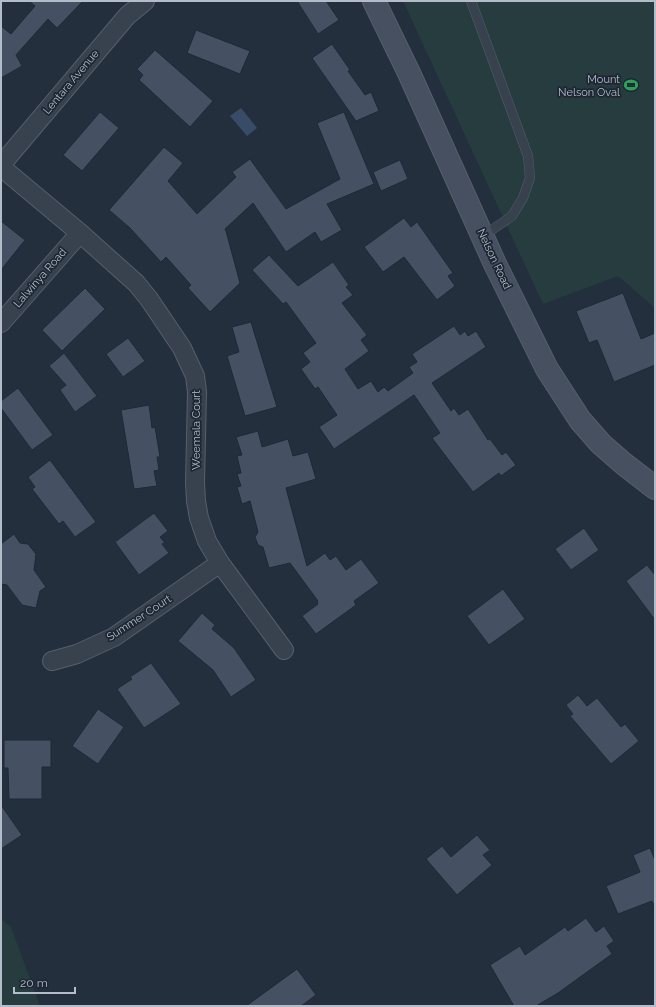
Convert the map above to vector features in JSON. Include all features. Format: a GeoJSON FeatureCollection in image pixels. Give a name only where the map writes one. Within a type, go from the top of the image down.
{"type":"FeatureCollection","features":[{"type":"Feature","properties":{"kind":"main road","name":"Nelson Road"},"geometry":{"type":"LineString","coordinates":[[374,1],[409,73],[483,236],[547,368],[580,420],[602,444],[624,464],[655,488]]}},
{"type":"Feature","properties":{"kind":"street","name":"Lentara Avenue"},"geometry":{"type":"LineString","coordinates":[[1,166],[127,16],[145,1]]}},
{"type":"Feature","properties":{"kind":"street","name":"Weemala Court"},"geometry":{"type":"LineString","coordinates":[[1,166],[121,270],[149,298],[182,348],[195,376],[197,392],[196,501],[199,518],[207,541],[220,563],[284,650]]}},
{"type":"Feature","properties":{"kind":"street","name":"Lalwinya Road"},"geometry":{"type":"LineString","coordinates":[[1,323],[80,234]]}},
{"type":"Feature","properties":{"kind":"street","name":"Summer Court"},"geometry":{"type":"LineString","coordinates":[[52,661],[77,654],[114,637],[220,563]]}},
{"type":"Feature","properties":{"kind":"lane"},"geometry":{"type":"LineString","coordinates":[[471,1],[528,156],[530,178],[523,198],[512,216],[483,236]]}},
{"type":"Feature","properties":{"kind":"green space"},"geometry":{"type":"Polygon","coordinates":[[[403,1],[655,1],[655,308],[618,276],[543,304],[403,1]]]}},
{"type":"Feature","properties":{"kind":"green space"},"geometry":{"type":"Polygon","coordinates":[[[1,919],[11,927],[40,1006],[1,1006],[1,919]]]}},
{"type":"Feature","properties":{"kind":"water"},"geometry":{"type":"Polygon","coordinates":[[[241,108],[257,128],[247,136],[230,116],[241,108]]]}},
{"type":"Feature","properties":{"kind":"building"},"geometry":{"type":"Polygon","coordinates":[[[29,1],[83,1],[57,28],[48,19],[16,55],[22,66],[1,78],[1,26],[11,34],[35,6],[29,1]]]}},
{"type":"Feature","properties":{"kind":"building"},"geometry":{"type":"Polygon","coordinates":[[[297,1],[326,1],[339,20],[318,34],[297,1]]]}},
{"type":"Feature","properties":{"kind":"building"},"geometry":{"type":"Polygon","coordinates":[[[196,30],[250,51],[240,74],[187,53],[196,30]]]}},
{"type":"Feature","properties":{"kind":"building"},"geometry":{"type":"Polygon","coordinates":[[[332,44],[350,70],[348,71],[365,95],[371,92],[379,111],[356,121],[312,58],[332,44]]]}},
{"type":"Feature","properties":{"kind":"building"},"geometry":{"type":"Polygon","coordinates":[[[155,50],[213,101],[190,127],[139,80],[143,75],[137,69],[155,50]]]}},
{"type":"Feature","properties":{"kind":"building"},"geometry":{"type":"Polygon","coordinates":[[[100,112],[119,128],[82,171],[63,155],[100,112]]]}},
{"type":"Feature","properties":{"kind":"building"},"geometry":{"type":"Polygon","coordinates":[[[344,112],[374,184],[327,204],[342,230],[321,242],[315,232],[286,252],[253,203],[225,229],[240,283],[210,312],[188,288],[191,285],[166,257],[161,262],[130,228],[109,210],[164,147],[183,163],[168,181],[197,214],[236,177],[232,172],[250,159],[286,209],[340,179],[317,123],[344,112]]]}},
{"type":"Feature","properties":{"kind":"building"},"geometry":{"type":"Polygon","coordinates":[[[400,160],[408,179],[381,191],[373,172],[400,160]]]}},
{"type":"Feature","properties":{"kind":"building"},"geometry":{"type":"Polygon","coordinates":[[[404,218],[411,227],[417,222],[453,273],[448,276],[455,286],[437,300],[404,257],[383,272],[364,247],[404,218]]]}},
{"type":"Feature","properties":{"kind":"building"},"geometry":{"type":"Polygon","coordinates":[[[1,221],[25,240],[1,270],[1,221]]]}},
{"type":"Feature","properties":{"kind":"building"},"geometry":{"type":"Polygon","coordinates":[[[269,255],[298,286],[333,262],[349,285],[346,287],[353,295],[342,303],[367,335],[361,340],[369,351],[345,369],[358,389],[371,381],[378,392],[384,387],[388,391],[413,373],[409,367],[417,362],[412,354],[454,326],[460,335],[465,331],[468,336],[476,331],[486,347],[432,383],[451,411],[454,408],[459,415],[468,409],[488,440],[490,439],[502,455],[506,452],[516,465],[501,476],[499,473],[473,492],[432,438],[440,433],[414,395],[334,449],[319,427],[337,415],[318,387],[315,389],[301,369],[310,362],[303,353],[316,343],[286,302],[283,304],[252,270],[269,255]]]}},
{"type":"Feature","properties":{"kind":"building"},"geometry":{"type":"Polygon","coordinates":[[[85,288],[105,309],[62,351],[42,330],[85,288]]]}},
{"type":"Feature","properties":{"kind":"building"},"geometry":{"type":"Polygon","coordinates":[[[623,293],[641,339],[655,333],[655,365],[614,382],[597,340],[589,343],[576,311],[623,293]]]}},
{"type":"Feature","properties":{"kind":"building"},"geometry":{"type":"Polygon","coordinates":[[[251,322],[277,407],[245,416],[227,356],[239,352],[232,327],[251,322]]]}},
{"type":"Feature","properties":{"kind":"building"},"geometry":{"type":"Polygon","coordinates":[[[128,338],[145,361],[123,377],[106,354],[128,338]]]}},
{"type":"Feature","properties":{"kind":"building"},"geometry":{"type":"Polygon","coordinates":[[[64,353],[97,396],[75,412],[60,390],[66,385],[49,366],[64,353]]]}},
{"type":"Feature","properties":{"kind":"building"},"geometry":{"type":"Polygon","coordinates":[[[18,388],[53,435],[32,450],[1,408],[1,401],[18,388]]]}},
{"type":"Feature","properties":{"kind":"building"},"geometry":{"type":"Polygon","coordinates":[[[149,405],[152,428],[155,427],[160,457],[157,457],[159,470],[154,471],[157,486],[134,489],[121,410],[149,405]]]}},
{"type":"Feature","properties":{"kind":"building"},"geometry":{"type":"Polygon","coordinates":[[[258,431],[262,447],[288,439],[293,456],[308,452],[316,479],[286,488],[307,566],[325,553],[330,560],[336,556],[346,570],[361,559],[379,583],[354,601],[356,605],[316,634],[302,616],[318,604],[318,601],[290,563],[269,568],[263,547],[258,545],[255,537],[258,532],[250,501],[242,504],[237,487],[241,486],[237,474],[241,473],[237,456],[242,455],[236,437],[258,431]]]}},
{"type":"Feature","properties":{"kind":"building"},"geometry":{"type":"Polygon","coordinates":[[[50,460],[96,522],[75,537],[63,521],[59,524],[32,489],[35,487],[28,477],[50,460]]]}},
{"type":"Feature","properties":{"kind":"building"},"geometry":{"type":"Polygon","coordinates":[[[154,513],[168,531],[160,537],[165,543],[162,544],[169,553],[139,575],[115,542],[154,513]]]}},
{"type":"Feature","properties":{"kind":"building"},"geometry":{"type":"Polygon","coordinates":[[[584,528],[599,550],[571,570],[555,549],[584,528]]]}},
{"type":"Feature","properties":{"kind":"building"},"geometry":{"type":"Polygon","coordinates":[[[14,534],[20,543],[28,544],[36,554],[34,570],[46,587],[40,591],[36,608],[22,605],[7,585],[1,584],[1,544],[14,534]]]}},
{"type":"Feature","properties":{"kind":"building"},"geometry":{"type":"Polygon","coordinates":[[[647,565],[655,575],[655,620],[626,581],[647,565]]]}},
{"type":"Feature","properties":{"kind":"building"},"geometry":{"type":"Polygon","coordinates":[[[503,589],[525,619],[489,645],[467,616],[503,589]]]}},
{"type":"Feature","properties":{"kind":"building"},"geometry":{"type":"Polygon","coordinates":[[[202,613],[215,625],[212,629],[234,648],[256,680],[231,697],[213,670],[178,641],[202,613]]]}},
{"type":"Feature","properties":{"kind":"building"},"geometry":{"type":"Polygon","coordinates":[[[151,663],[181,704],[144,728],[117,689],[132,679],[130,677],[151,663]]]}},
{"type":"Feature","properties":{"kind":"building"},"geometry":{"type":"Polygon","coordinates":[[[578,695],[587,706],[597,698],[621,727],[625,724],[639,741],[611,764],[570,716],[573,714],[566,705],[578,695]]]}},
{"type":"Feature","properties":{"kind":"building"},"geometry":{"type":"Polygon","coordinates":[[[98,709],[124,727],[98,764],[72,746],[98,709]]]}},
{"type":"Feature","properties":{"kind":"building"},"geometry":{"type":"Polygon","coordinates":[[[4,740],[51,740],[51,767],[42,767],[42,799],[9,799],[8,768],[4,768],[4,740]]]}},
{"type":"Feature","properties":{"kind":"building"},"geometry":{"type":"Polygon","coordinates":[[[1,805],[22,835],[1,849],[1,805]]]}},
{"type":"Feature","properties":{"kind":"building"},"geometry":{"type":"Polygon","coordinates":[[[477,835],[490,850],[483,855],[492,865],[457,895],[426,859],[442,846],[451,857],[477,835]]]}},
{"type":"Feature","properties":{"kind":"building"},"geometry":{"type":"Polygon","coordinates":[[[650,848],[655,860],[655,907],[652,901],[618,914],[606,886],[640,872],[633,855],[650,848]]]}},
{"type":"Feature","properties":{"kind":"building"},"geometry":{"type":"Polygon","coordinates":[[[586,918],[596,932],[604,926],[614,941],[607,946],[612,954],[558,993],[536,1006],[514,1006],[490,965],[520,946],[525,955],[565,927],[568,931],[586,918]]]}},
{"type":"Feature","properties":{"kind":"building"},"geometry":{"type":"Polygon","coordinates":[[[297,969],[316,995],[301,1006],[246,1006],[297,969]]]}},
{"type":"Feature","properties":{"kind":"place","name":"Mount Nelson Oval"},"geometry":{"type":"Point","coordinates":[631,85]}}]}
